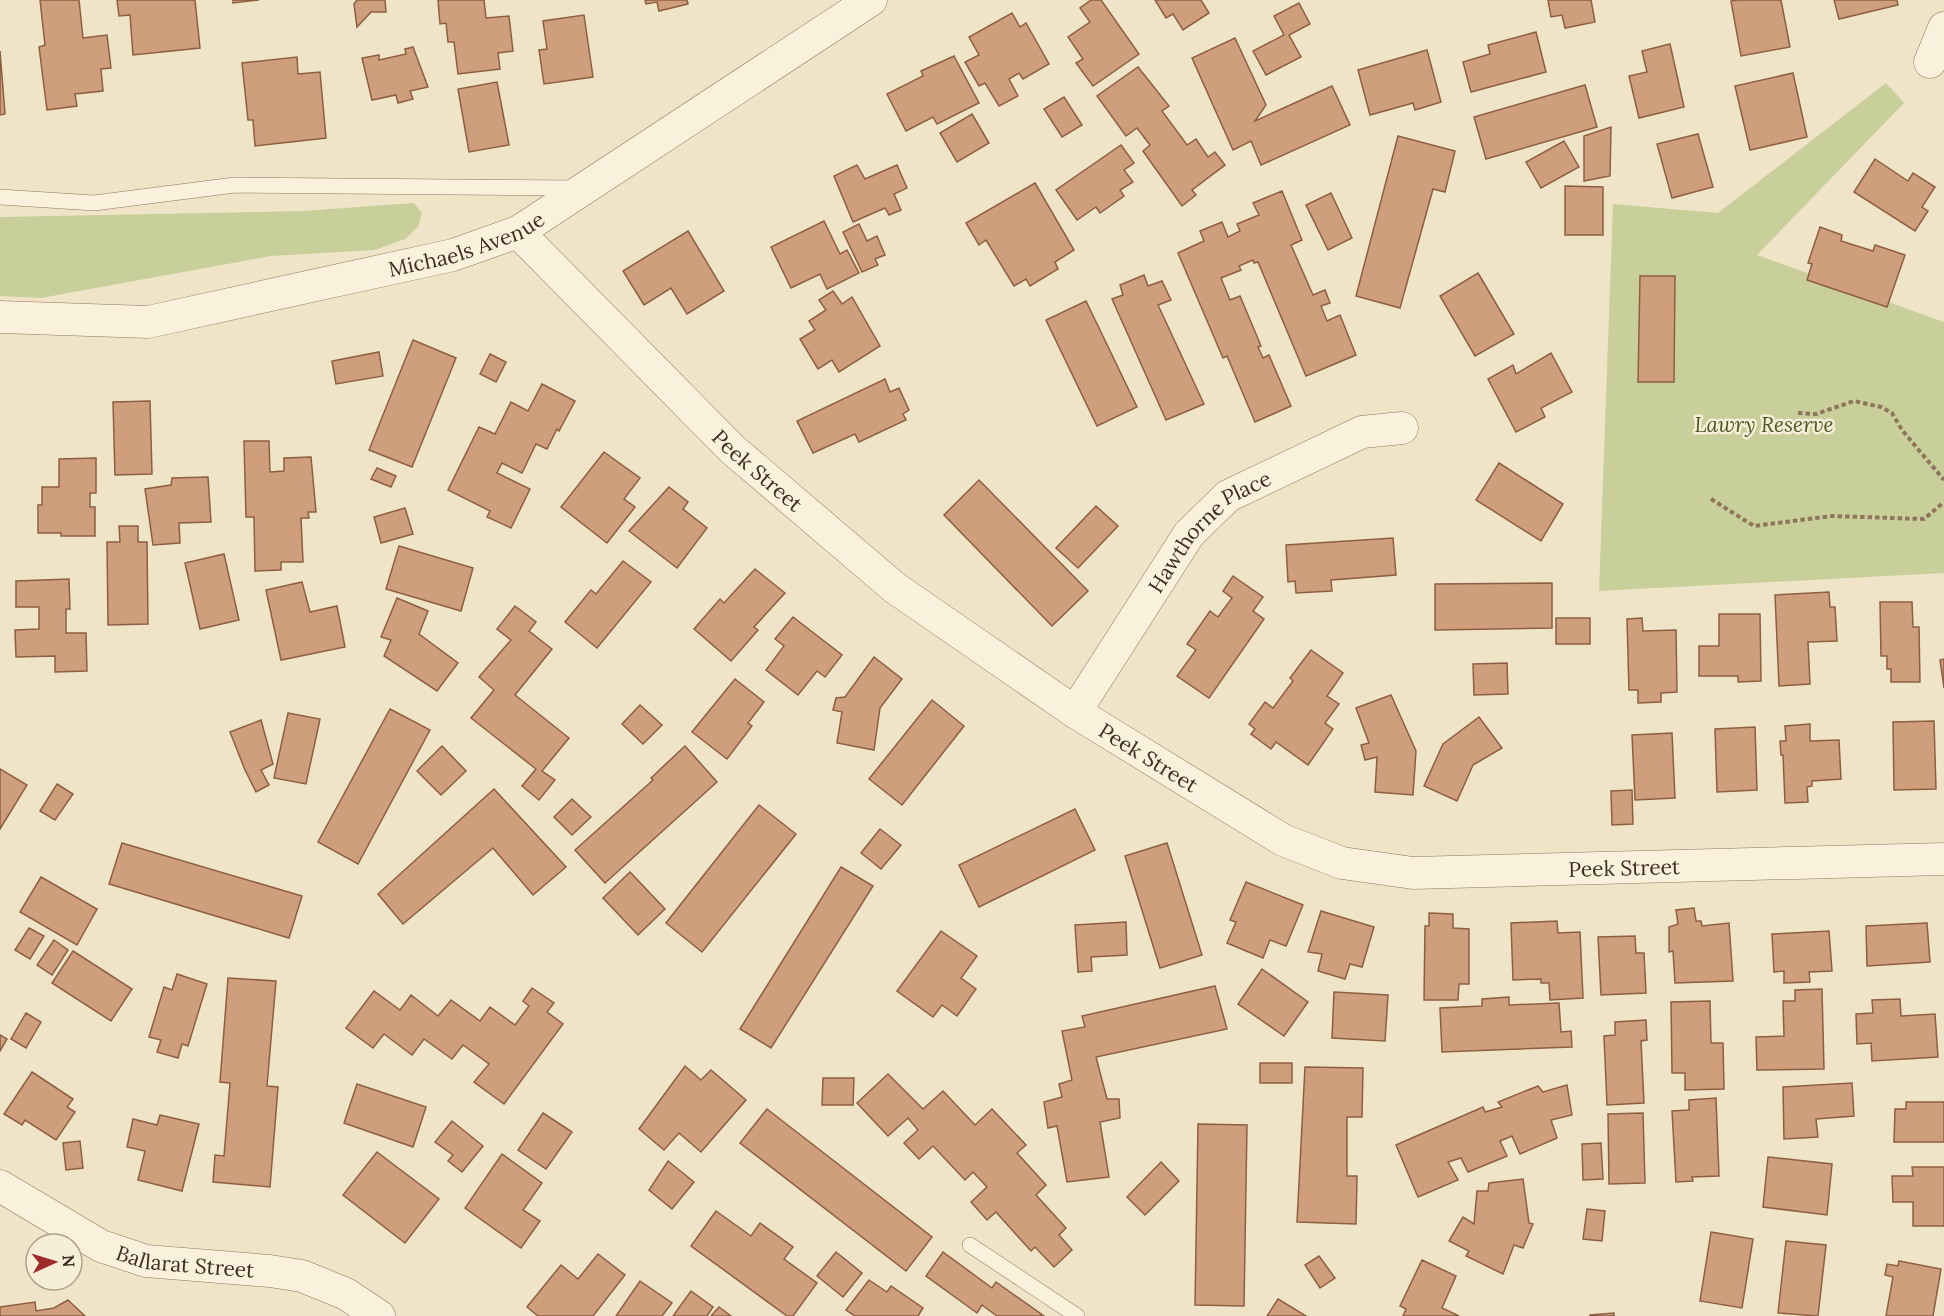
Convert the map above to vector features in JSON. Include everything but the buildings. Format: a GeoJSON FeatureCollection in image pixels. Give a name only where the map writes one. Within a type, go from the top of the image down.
{"type":"FeatureCollection","features":[{"type":"Feature","properties":{"kind":"street","name":"Michaels Avenue"},"geometry":{"type":"LineString","coordinates":[[0,317],[148,322],[453,255],[518,232],[871,0]]}},
{"type":"Feature","properties":{"kind":"street"},"geometry":{"type":"LineString","coordinates":[[1930,62],[1944,28]]}},
{"type":"Feature","properties":{"kind":"street","name":"Peek Street"},"geometry":{"type":"LineString","coordinates":[[518,232],[741,457],[894,588],[1075,712],[1283,840],[1342,863],[1413,873],[1944,859]]}},
{"type":"Feature","properties":{"kind":"street","name":"Hawthorne Place"},"geometry":{"type":"LineString","coordinates":[[1075,712],[1189,534],[1228,496],[1362,432],[1402,428]]}},
{"type":"Feature","properties":{"kind":"street","name":"Ballarat Street"},"geometry":{"type":"LineString","coordinates":[[0,1186],[101,1246],[146,1262],[270,1271],[302,1276],[346,1294],[378,1316]]}},
{"type":"Feature","properties":{"kind":"lane"},"geometry":{"type":"LineString","coordinates":[[0,197],[94,203],[235,186],[587,188]]}},
{"type":"Feature","properties":{"kind":"lane"},"geometry":{"type":"LineString","coordinates":[[970,1245],[1077,1316]]}},
{"type":"Feature","properties":{"kind":"path"},"geometry":{"type":"LineString","coordinates":[[1798,414],[1816,414],[1854,401],[1881,407],[1892,413],[1902,430],[1944,480]]}},
{"type":"Feature","properties":{"kind":"path"},"geometry":{"type":"LineString","coordinates":[[1711,499],[1754,526],[1832,516],[1924,519],[1944,502]]}},
{"type":"Feature","properties":{"kind":"green space","name":"Lawry Reserve"},"geometry":{"type":"Polygon","coordinates":[[[1886,83],[1904,103],[1757,255],[1944,322],[1944,573],[1599,591],[1613,204],[1718,213],[1886,83]]]}},
{"type":"Feature","properties":{"kind":"green space"},"geometry":{"type":"Polygon","coordinates":[[[414,203],[422,213],[418,227],[405,239],[375,250],[271,256],[41,298],[0,296],[0,217],[303,211],[414,203]]]}}]}
